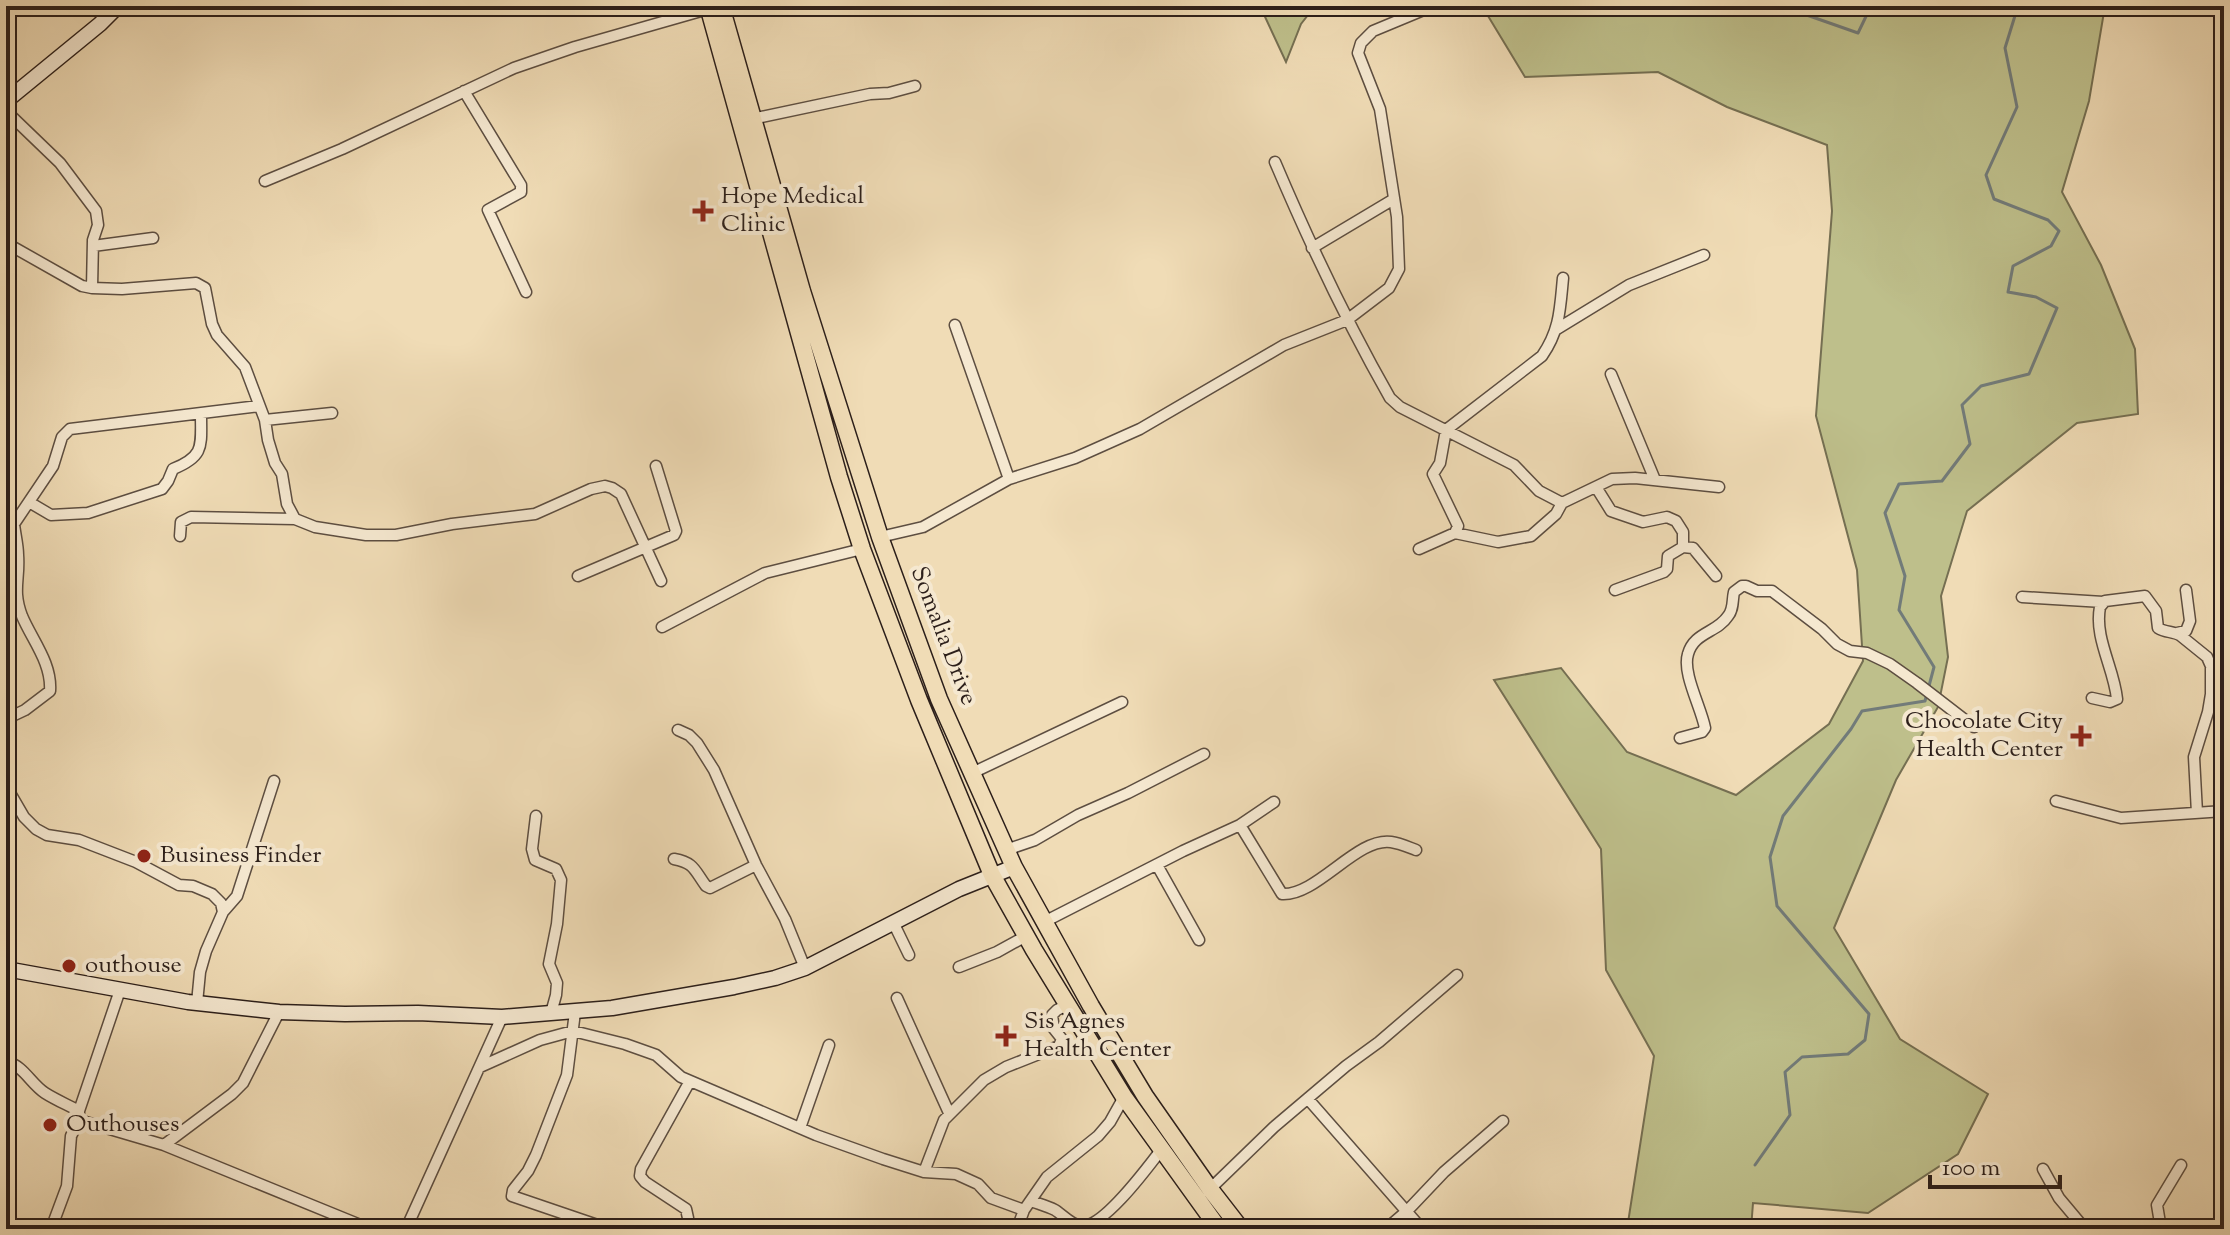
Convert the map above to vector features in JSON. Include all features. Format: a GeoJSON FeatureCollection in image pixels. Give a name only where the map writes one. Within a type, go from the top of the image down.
{"type":"FeatureCollection","features":[{"type":"Feature","properties":{"kind":"main road","name":"Somalia Drive"},"geometry":{"type":"LineString","coordinates":[[712,7],[752,119],[802,291],[880,537],[939,699],[1014,867],[1091,1006],[1145,1096],[1241,1229]]}},
{"type":"Feature","properties":{"kind":"main road","name":"Somalia Drive"},"geometry":{"type":"LineString","coordinates":[[712,7],[800,342],[839,477],[862,549],[919,700],[992,875],[1026,936],[1124,1097],[1219,1229]]}},
{"type":"Feature","properties":{"kind":"street"},"geometry":{"type":"LineString","coordinates":[[6,101],[118,6]]}},
{"type":"Feature","properties":{"kind":"street"},"geometry":{"type":"LineString","coordinates":[[880,537],[923,527],[1009,479],[1075,458],[1140,429],[1284,345],[1347,320],[1389,288],[1399,269],[1397,217],[1380,109],[1358,53],[1361,43],[1373,31],[1426,9],[1447,6]]}},
{"type":"Feature","properties":{"kind":"street"},"geometry":{"type":"LineString","coordinates":[[265,181],[342,149],[514,68],[712,7]]}},
{"type":"Feature","properties":{"kind":"street"},"geometry":{"type":"LineString","coordinates":[[752,119],[915,86]]}},
{"type":"Feature","properties":{"kind":"street"},"geometry":{"type":"LineString","coordinates":[[464,91],[521,185],[521,192],[488,210],[526,292]]}},
{"type":"Feature","properties":{"kind":"street"},"geometry":{"type":"LineString","coordinates":[[6,111],[60,163],[96,211],[98,225],[93,246],[92,288]]}},
{"type":"Feature","properties":{"kind":"street"},"geometry":{"type":"LineString","coordinates":[[1275,162],[1347,320],[1390,398],[1400,407],[1514,465],[1539,491],[1562,503]]}},
{"type":"Feature","properties":{"kind":"street"},"geometry":{"type":"LineString","coordinates":[[1312,248],[1394,199]]}},
{"type":"Feature","properties":{"kind":"street"},"geometry":{"type":"LineString","coordinates":[[93,246],[153,238]]}},
{"type":"Feature","properties":{"kind":"street"},"geometry":{"type":"LineString","coordinates":[[6,243],[82,286],[122,289],[202,285],[217,335],[245,367],[265,420],[275,463],[282,474],[287,504],[295,519]]}},
{"type":"Feature","properties":{"kind":"street"},"geometry":{"type":"LineString","coordinates":[[1557,329],[1629,285],[1704,255]]}},
{"type":"Feature","properties":{"kind":"street"},"geometry":{"type":"LineString","coordinates":[[1455,533],[1458,526],[1433,474],[1440,463],[1446,430],[1542,356],[1557,329],[1563,278]]}},
{"type":"Feature","properties":{"kind":"street"},"geometry":{"type":"LineString","coordinates":[[955,325],[1009,479]]}},
{"type":"Feature","properties":{"kind":"street"},"geometry":{"type":"LineString","coordinates":[[1611,374],[1655,480]]}},
{"type":"Feature","properties":{"kind":"street"},"geometry":{"type":"LineString","coordinates":[[6,719],[25,710],[50,691],[46,663],[22,615],[15,590],[19,557],[14,524],[53,466],[62,437],[70,429],[259,406]]}},
{"type":"Feature","properties":{"kind":"street"},"geometry":{"type":"LineString","coordinates":[[265,420],[332,413]]}},
{"type":"Feature","properties":{"kind":"street"},"geometry":{"type":"LineString","coordinates":[[29,502],[51,515],[88,513],[162,489],[173,469],[194,457],[201,448],[201,414]]}},
{"type":"Feature","properties":{"kind":"street"},"geometry":{"type":"LineString","coordinates":[[578,576],[672,537],[676,531],[656,466]]}},
{"type":"Feature","properties":{"kind":"street"},"geometry":{"type":"LineString","coordinates":[[1419,549],[1455,533],[1498,542],[1531,536],[1556,514],[1562,503],[1612,479],[1635,478],[1719,487]]}},
{"type":"Feature","properties":{"kind":"street"},"geometry":{"type":"LineString","coordinates":[[180,536],[181,522],[191,517],[295,519],[315,527],[366,535],[396,535],[452,524],[535,514],[591,489],[605,486],[621,494],[661,581]]}},
{"type":"Feature","properties":{"kind":"street"},"geometry":{"type":"LineString","coordinates":[[1596,487],[1611,511],[1643,522],[1667,517],[1676,521],[1683,532],[1683,547]]}},
{"type":"Feature","properties":{"kind":"street"},"geometry":{"type":"LineString","coordinates":[[1615,590],[1664,572],[1668,556],[1683,547],[1693,548],[1716,576]]}},
{"type":"Feature","properties":{"kind":"street"},"geometry":{"type":"LineString","coordinates":[[662,627],[765,573],[862,549]]}},
{"type":"Feature","properties":{"kind":"street"},"geometry":{"type":"LineString","coordinates":[[1680,738],[1702,732],[1705,728],[1688,673],[1687,655],[1697,637],[1715,628],[1729,615],[1734,592],[1742,586],[1763,593],[1772,591],[1837,644],[1890,664],[1974,727]]}},
{"type":"Feature","properties":{"kind":"street"},"geometry":{"type":"LineString","coordinates":[[2022,597],[2103,602],[2145,596],[2156,611],[2158,628],[2177,633],[2186,631],[2190,621],[2186,590]]}},
{"type":"Feature","properties":{"kind":"street"},"geometry":{"type":"LineString","coordinates":[[2092,698],[2110,702],[2117,699],[2100,633],[2099,610],[2103,602]]}},
{"type":"Feature","properties":{"kind":"street"},"geometry":{"type":"LineString","coordinates":[[2177,633],[2207,657],[2211,666],[2204,729],[2194,757],[2197,813]]}},
{"type":"Feature","properties":{"kind":"street"},"geometry":{"type":"LineString","coordinates":[[2211,684],[2224,684]]}},
{"type":"Feature","properties":{"kind":"street"},"geometry":{"type":"LineString","coordinates":[[972,773],[1122,702]]}},
{"type":"Feature","properties":{"kind":"street"},"geometry":{"type":"LineString","coordinates":[[678,730],[689,735],[709,761],[756,865],[785,919],[805,968]]}},
{"type":"Feature","properties":{"kind":"street"},"geometry":{"type":"LineString","coordinates":[[1006,850],[1035,840],[1078,815],[1204,754]]}},
{"type":"Feature","properties":{"kind":"street"},"geometry":{"type":"LineString","coordinates":[[197,1003],[206,951],[223,912],[237,896],[274,781]]}},
{"type":"Feature","properties":{"kind":"street"},"geometry":{"type":"LineString","coordinates":[[6,786],[24,817],[36,829],[47,835],[79,840],[136,862],[179,885],[193,886],[212,894],[221,903],[223,912]]}},
{"type":"Feature","properties":{"kind":"street"},"geometry":{"type":"LineString","coordinates":[[2056,801],[2121,818],[2224,811]]}},
{"type":"Feature","properties":{"kind":"street"},"geometry":{"type":"LineString","coordinates":[[1044,922],[1240,825],[1274,802]]}},
{"type":"Feature","properties":{"kind":"street"},"geometry":{"type":"LineString","coordinates":[[536,816],[532,849],[535,860],[556,869],[561,880],[549,964],[557,983],[551,1013]]}},
{"type":"Feature","properties":{"kind":"street"},"geometry":{"type":"LineString","coordinates":[[1240,825],[1282,894],[1295,894],[1305,889],[1355,854],[1378,843],[1389,842],[1416,850]]}},
{"type":"Feature","properties":{"kind":"street"},"geometry":{"type":"LineString","coordinates":[[674,859],[687,861],[710,888],[756,865]]}},
{"type":"Feature","properties":{"kind":"street"},"geometry":{"type":"LineString","coordinates":[[1157,865],[1199,940]]}},
{"type":"Feature","properties":{"kind":"street"},"geometry":{"type":"LineString","coordinates":[[6,969],[197,1003],[279,1012],[502,1017],[575,1012],[679,997],[775,978],[805,968],[959,889],[1014,867]]}},
{"type":"Feature","properties":{"kind":"street"},"geometry":{"type":"LineString","coordinates":[[893,922],[909,955]]}},
{"type":"Feature","properties":{"kind":"street"},"geometry":{"type":"LineString","coordinates":[[959,967],[1026,936]]}},
{"type":"Feature","properties":{"kind":"street"},"geometry":{"type":"LineString","coordinates":[[1210,1189],[1239,1159],[1346,1066],[1457,975]]}},
{"type":"Feature","properties":{"kind":"street"},"geometry":{"type":"LineString","coordinates":[[51,1229],[67,1186],[71,1136],[120,990]]}},
{"type":"Feature","properties":{"kind":"street"},"geometry":{"type":"LineString","coordinates":[[897,998],[949,1113]]}},
{"type":"Feature","properties":{"kind":"street"},"geometry":{"type":"LineString","coordinates":[[924,1172],[949,1113],[984,1080],[1006,1067],[1059,1046],[1062,1039],[1054,1029],[1052,1015],[1067,1005]]}},
{"type":"Feature","properties":{"kind":"street"},"geometry":{"type":"LineString","coordinates":[[164,1145],[243,1083],[279,1012]]}},
{"type":"Feature","properties":{"kind":"street"},"geometry":{"type":"LineString","coordinates":[[575,1012],[567,1075],[536,1155],[512,1196],[606,1228]]}},
{"type":"Feature","properties":{"kind":"street"},"geometry":{"type":"LineString","coordinates":[[406,1229],[502,1017]]}},
{"type":"Feature","properties":{"kind":"street"},"geometry":{"type":"LineString","coordinates":[[480,1067],[540,1040],[573,1031],[656,1055],[681,1077],[800,1128],[883,1159],[924,1172],[956,1174],[978,1184],[991,1198],[1024,1210]]}},
{"type":"Feature","properties":{"kind":"street"},"geometry":{"type":"LineString","coordinates":[[800,1128],[829,1045]]}},
{"type":"Feature","properties":{"kind":"street"},"geometry":{"type":"LineString","coordinates":[[6,1061],[16,1064],[44,1092],[79,1116],[164,1145],[370,1229]]}},
{"type":"Feature","properties":{"kind":"street"},"geometry":{"type":"LineString","coordinates":[[687,1229],[686,1209],[640,1176],[690,1081]]}},
{"type":"Feature","properties":{"kind":"street"},"geometry":{"type":"LineString","coordinates":[[1017,1229],[1024,1210],[1047,1177],[1098,1136],[1124,1097]]}},
{"type":"Feature","properties":{"kind":"street"},"geometry":{"type":"LineString","coordinates":[[1308,1099],[1422,1229]]}},
{"type":"Feature","properties":{"kind":"street"},"geometry":{"type":"LineString","coordinates":[[1386,1229],[1444,1172],[1503,1121]]}},
{"type":"Feature","properties":{"kind":"street"},"geometry":{"type":"LineString","coordinates":[[1031,1201],[1084,1227],[1094,1223],[1118,1202],[1161,1150]]}},
{"type":"Feature","properties":{"kind":"street"},"geometry":{"type":"LineString","coordinates":[[2161,1229],[2157,1205],[2181,1165]]}},
{"type":"Feature","properties":{"kind":"street"},"geometry":{"type":"LineString","coordinates":[[2043,1169],[2059,1198],[2085,1229]]}},
{"type":"Feature","properties":{"kind":"green space"},"geometry":{"type":"Polygon","coordinates":[[[1260,6],[1315,6],[1301,24],[1286,62],[1260,6]]]}},
{"type":"Feature","properties":{"kind":"green space"},"geometry":{"type":"Polygon","coordinates":[[[1482,6],[2105,6],[2089,101],[2062,192],[2101,265],[2135,349],[2138,414],[2077,423],[1967,511],[1941,596],[1948,657],[1938,707],[1896,780],[1834,928],[1900,1039],[1988,1094],[1958,1154],[1868,1213],[1753,1203],[1751,1229],[1627,1229],[1654,1056],[1606,970],[1601,849],[1494,680],[1561,668],[1627,752],[1736,795],[1829,724],[1863,661],[1857,570],[1816,416],[1832,211],[1827,145],[1727,107],[1658,72],[1525,77],[1482,6]]]}},
{"type":"Feature","properties":{"kind":"waterway"},"geometry":{"type":"LineString","coordinates":[[1781,6],[1858,33],[1871,6]]}},
{"type":"Feature","properties":{"kind":"waterway"},"geometry":{"type":"LineString","coordinates":[[1755,1165],[1790,1115],[1785,1072],[1802,1057],[1848,1054],[1865,1040],[1869,1014],[1777,906],[1770,857],[1783,816],[1862,711],[1925,701],[1934,667],[1899,610],[1905,576],[1885,513],[1899,484],[1942,481],[1970,444],[1962,405],[1981,386],[2029,374],[2057,308],[2036,297],[2008,292],[2013,266],[2051,246],[2059,231],[2048,220],[1994,199],[1986,175],[2017,107],[2005,48],[2018,6]]}},
{"type":"Feature","properties":{"kind":"place","name":"Hope Medical Clinic"},"geometry":{"type":"Point","coordinates":[703,211]}},
{"type":"Feature","properties":{"kind":"place","name":"Chocolate City Health Center"},"geometry":{"type":"Point","coordinates":[2081,736]}},
{"type":"Feature","properties":{"kind":"place","name":"Business Finder"},"geometry":{"type":"Point","coordinates":[144,856]}},
{"type":"Feature","properties":{"kind":"place","name":"outhouse"},"geometry":{"type":"Point","coordinates":[69,966]}},
{"type":"Feature","properties":{"kind":"place","name":"Sis Agnes Health Center"},"geometry":{"type":"Point","coordinates":[1006,1036]}},
{"type":"Feature","properties":{"kind":"place","name":"Outhouses"},"geometry":{"type":"Point","coordinates":[50,1125]}}]}
